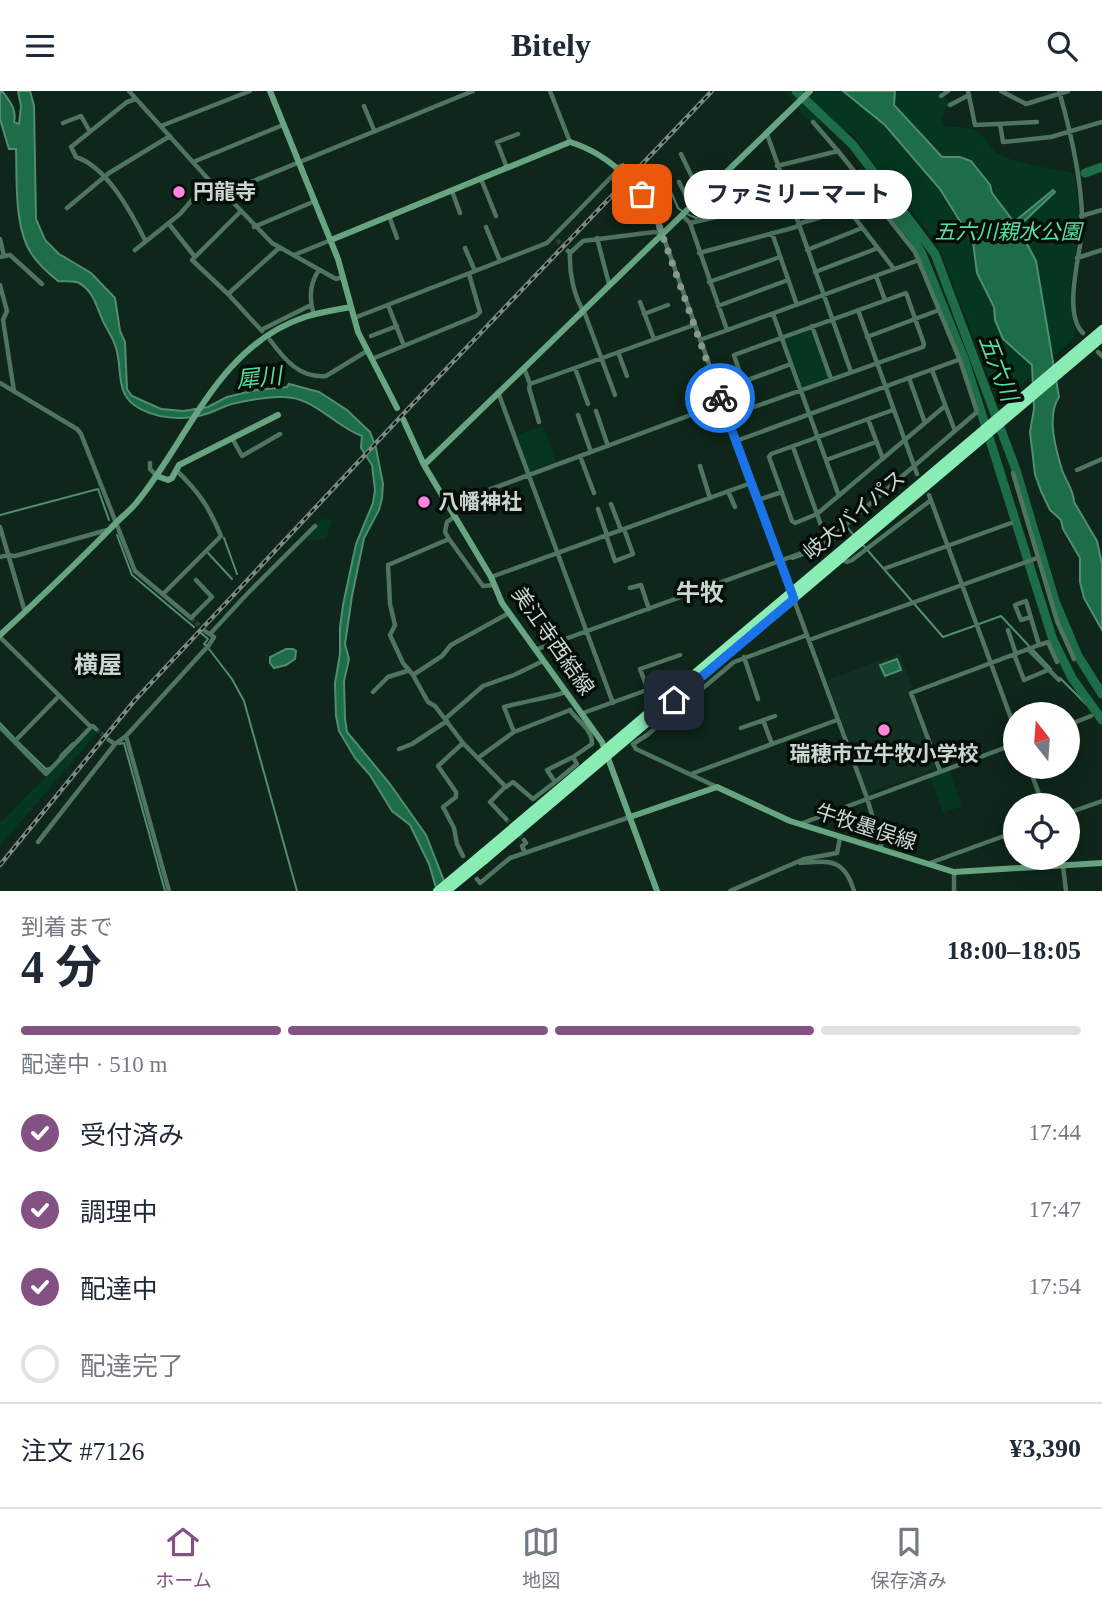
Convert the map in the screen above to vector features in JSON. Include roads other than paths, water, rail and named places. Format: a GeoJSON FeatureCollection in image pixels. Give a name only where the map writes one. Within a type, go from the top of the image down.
{"type":"FeatureCollection","features":[{"type":"Feature","properties":{"kind":"highway","name":"岐大バイパス"},"geometry":{"type":"LineString","coordinates":[[437,891],[482,857],[606,753],[1074,357],[1102,329]]}},
{"type":"Feature","properties":{"kind":"highway","name":"岐大バイパス"},"geometry":{"type":"LineString","coordinates":[[1074,357],[1102,338]]}},
{"type":"Feature","properties":{"kind":"highway","name":"岐大バイパス"},"geometry":{"type":"LineString","coordinates":[[792,595],[843,560],[980,436]]}},
{"type":"Feature","properties":{"kind":"highway","name":"岐大バイパス"},"geometry":{"type":"LineString","coordinates":[[447,891],[482,857]]}},
{"type":"Feature","properties":{"kind":"street"},"geometry":{"type":"LineString","coordinates":[[129,91],[254,227],[279,248],[336,279],[344,277]]}},
{"type":"Feature","properties":{"kind":"street"},"geometry":{"type":"LineString","coordinates":[[161,126],[250,91]]}},
{"type":"Feature","properties":{"kind":"street"},"geometry":{"type":"LineString","coordinates":[[270,91],[331,240],[354,318],[367,351],[397,408]]}},
{"type":"Feature","properties":{"kind":"street"},"geometry":{"type":"LineString","coordinates":[[224,193],[473,91]]}},
{"type":"Feature","properties":{"kind":"street"},"geometry":{"type":"LineString","coordinates":[[551,91],[570,142]]}},
{"type":"Feature","properties":{"kind":"street"},"geometry":{"type":"LineString","coordinates":[[941,96],[948,91]]}},
{"type":"Feature","properties":{"kind":"street"},"geometry":{"type":"LineString","coordinates":[[1002,91],[1026,104],[1068,91]]}},
{"type":"Feature","properties":{"kind":"street"},"geometry":{"type":"LineString","coordinates":[[424,465],[809,92]]}},
{"type":"Feature","properties":{"kind":"street"},"geometry":{"type":"LineString","coordinates":[[1059,92],[1071,131],[1081,216],[1074,296],[1077,324],[1083,333]]}},
{"type":"Feature","properties":{"kind":"street"},"geometry":{"type":"LineString","coordinates":[[950,105],[968,93],[975,125],[1037,122]]}},
{"type":"Feature","properties":{"kind":"street"},"geometry":{"type":"LineString","coordinates":[[135,99],[89,130],[71,147],[76,157],[90,161],[125,200],[145,240]]}},
{"type":"Feature","properties":{"kind":"street"},"geometry":{"type":"LineString","coordinates":[[364,106],[374,131]]}},
{"type":"Feature","properties":{"kind":"street"},"geometry":{"type":"LineString","coordinates":[[63,123],[81,116],[89,130]]}},
{"type":"Feature","properties":{"kind":"street"},"geometry":{"type":"LineString","coordinates":[[1000,124],[1003,142],[1051,138],[1102,122]]}},
{"type":"Feature","properties":{"kind":"street"},"geometry":{"type":"LineString","coordinates":[[786,191],[854,171],[813,123]]}},
{"type":"Feature","properties":{"kind":"street"},"geometry":{"type":"LineString","coordinates":[[192,162],[283,125]]}},
{"type":"Feature","properties":{"kind":"street"},"geometry":{"type":"LineString","coordinates":[[766,133],[851,372]]}},
{"type":"Feature","properties":{"kind":"street"},"geometry":{"type":"LineString","coordinates":[[507,168],[497,142],[518,134]]}},
{"type":"Feature","properties":{"kind":"street"},"geometry":{"type":"LineString","coordinates":[[67,208],[109,173],[170,137]]}},
{"type":"Feature","properties":{"kind":"street"},"geometry":{"type":"LineString","coordinates":[[293,255],[570,142],[586,147],[618,170],[651,205],[662,233],[867,798],[882,850]]}},
{"type":"Feature","properties":{"kind":"street"},"geometry":{"type":"LineString","coordinates":[[777,166],[838,151]]}},
{"type":"Feature","properties":{"kind":"street"},"geometry":{"type":"LineString","coordinates":[[681,153],[701,196]]}},
{"type":"Feature","properties":{"kind":"street"},"geometry":{"type":"LineString","coordinates":[[354,318],[556,239],[618,170]]}},
{"type":"Feature","properties":{"kind":"street"},"geometry":{"type":"LineString","coordinates":[[480,178],[496,216]]}},
{"type":"Feature","properties":{"kind":"street"},"geometry":{"type":"LineString","coordinates":[[135,250],[169,224],[209,180]]}},
{"type":"Feature","properties":{"kind":"street"},"geometry":{"type":"LineString","coordinates":[[536,650],[821,546],[977,409],[919,260],[903,235],[860,182],[856,180],[789,200],[690,223]]}},
{"type":"Feature","properties":{"kind":"street"},"geometry":{"type":"LineString","coordinates":[[679,181],[691,205]]}},
{"type":"Feature","properties":{"kind":"street"},"geometry":{"type":"LineString","coordinates":[[451,190],[460,213]]}},
{"type":"Feature","properties":{"kind":"street"},"geometry":{"type":"LineString","coordinates":[[254,227],[314,201]]}},
{"type":"Feature","properties":{"kind":"street"},"geometry":{"type":"LineString","coordinates":[[699,253],[875,201]]}},
{"type":"Feature","properties":{"kind":"street"},"geometry":{"type":"LineString","coordinates":[[848,209],[894,269]]}},
{"type":"Feature","properties":{"kind":"street"},"geometry":{"type":"LineString","coordinates":[[1081,216],[1102,210]]}},
{"type":"Feature","properties":{"kind":"street"},"geometry":{"type":"LineString","coordinates":[[241,211],[192,260],[261,331],[311,305]]}},
{"type":"Feature","properties":{"kind":"street"},"geometry":{"type":"LineString","coordinates":[[682,214],[690,223],[727,330]]}},
{"type":"Feature","properties":{"kind":"street"},"geometry":{"type":"LineString","coordinates":[[389,216],[397,238]]}},
{"type":"Feature","properties":{"kind":"street"},"geometry":{"type":"LineString","coordinates":[[169,224],[195,257]]}},
{"type":"Feature","properties":{"kind":"street"},"geometry":{"type":"LineString","coordinates":[[486,227],[499,261]]}},
{"type":"Feature","properties":{"kind":"street"},"geometry":{"type":"LineString","coordinates":[[807,250],[862,228]]}},
{"type":"Feature","properties":{"kind":"street"},"geometry":{"type":"LineString","coordinates":[[615,395],[574,286],[569,252],[583,241],[597,238],[662,233]]}},
{"type":"Feature","properties":{"kind":"street"},"geometry":{"type":"LineString","coordinates":[[772,233],[797,305]]}},
{"type":"Feature","properties":{"kind":"street"},"geometry":{"type":"LineString","coordinates":[[597,238],[609,284]]}},
{"type":"Feature","properties":{"kind":"street"},"geometry":{"type":"LineString","coordinates":[[0,239],[2,256],[10,254],[43,284]]}},
{"type":"Feature","properties":{"kind":"street"},"geometry":{"type":"LineString","coordinates":[[228,295],[279,248]]}},
{"type":"Feature","properties":{"kind":"street"},"geometry":{"type":"LineString","coordinates":[[371,359],[480,312],[465,248]]}},
{"type":"Feature","properties":{"kind":"street"},"geometry":{"type":"LineString","coordinates":[[815,272],[878,248]]}},
{"type":"Feature","properties":{"kind":"street"},"geometry":{"type":"LineString","coordinates":[[1076,258],[1102,250]]}},
{"type":"Feature","properties":{"kind":"street"},"geometry":{"type":"LineString","coordinates":[[709,282],[780,257]]}},
{"type":"Feature","properties":{"kind":"street"},"geometry":{"type":"LineString","coordinates":[[699,340],[919,260]]}},
{"type":"Feature","properties":{"kind":"street"},"geometry":{"type":"LineString","coordinates":[[314,315],[311,305],[312,281],[319,270]]}},
{"type":"Feature","properties":{"kind":"street"},"geometry":{"type":"LineString","coordinates":[[876,276],[885,300]]}},
{"type":"Feature","properties":{"kind":"street"},"geometry":{"type":"LineString","coordinates":[[718,306],[788,280]]}},
{"type":"Feature","properties":{"kind":"street"},"geometry":{"type":"LineString","coordinates":[[0,285],[7,311],[3,320],[14,392]]}},
{"type":"Feature","properties":{"kind":"street"},"geometry":{"type":"LineString","coordinates":[[906,293],[923,347],[754,408],[751,406],[734,355],[885,300],[906,293]]}},
{"type":"Feature","properties":{"kind":"street"},"geometry":{"type":"LineString","coordinates":[[640,302],[654,339]]}},
{"type":"Feature","properties":{"kind":"street"},"geometry":{"type":"LineString","coordinates":[[388,305],[404,346]]}},
{"type":"Feature","properties":{"kind":"street"},"geometry":{"type":"LineString","coordinates":[[644,314],[668,305]]}},
{"type":"Feature","properties":{"kind":"street"},"geometry":{"type":"LineString","coordinates":[[0,727],[46,774],[93,728],[0,636],[135,505],[233,363],[264,337],[314,315],[351,307]]}},
{"type":"Feature","properties":{"kind":"street"},"geometry":{"type":"LineString","coordinates":[[858,310],[917,474]]}},
{"type":"Feature","properties":{"kind":"street"},"geometry":{"type":"LineString","coordinates":[[867,337],[939,310]]}},
{"type":"Feature","properties":{"kind":"street"},"geometry":{"type":"LineString","coordinates":[[773,314],[839,496]]}},
{"type":"Feature","properties":{"kind":"street"},"geometry":{"type":"LineString","coordinates":[[530,384],[694,325]]}},
{"type":"Feature","properties":{"kind":"street"},"geometry":{"type":"LineString","coordinates":[[371,336],[397,326]]}},
{"type":"Feature","properties":{"kind":"street"},"geometry":{"type":"LineString","coordinates":[[812,326],[831,379]]}},
{"type":"Feature","properties":{"kind":"street"},"geometry":{"type":"LineString","coordinates":[[270,340],[291,367],[320,376],[326,376],[367,351]]}},
{"type":"Feature","properties":{"kind":"street"},"geometry":{"type":"LineString","coordinates":[[618,352],[627,376]]}},
{"type":"Feature","properties":{"kind":"street"},"geometry":{"type":"LineString","coordinates":[[736,441],[958,360]]}},
{"type":"Feature","properties":{"kind":"street"},"geometry":{"type":"LineString","coordinates":[[718,391],[791,364]]}},
{"type":"Feature","properties":{"kind":"street"},"geometry":{"type":"LineString","coordinates":[[523,367],[540,422]]}},
{"type":"Feature","properties":{"kind":"street"},"geometry":{"type":"LineString","coordinates":[[575,368],[588,404]]}},
{"type":"Feature","properties":{"kind":"street"},"geometry":{"type":"LineString","coordinates":[[932,370],[955,431]]}},
{"type":"Feature","properties":{"kind":"street"},"geometry":{"type":"LineString","coordinates":[[909,378],[925,423]]}},
{"type":"Feature","properties":{"kind":"street"},"geometry":{"type":"LineString","coordinates":[[2,386],[69,424],[81,434],[112,526],[135,571],[191,618],[212,597],[195,580]]}},
{"type":"Feature","properties":{"kind":"street"},"geometry":{"type":"LineString","coordinates":[[498,391],[613,703]]}},
{"type":"Feature","properties":{"kind":"street"},"geometry":{"type":"LineString","coordinates":[[447,505],[723,403]]}},
{"type":"Feature","properties":{"kind":"street"},"geometry":{"type":"LineString","coordinates":[[893,410],[771,454],[769,457],[792,521],[795,523],[817,514],[945,406]]}},
{"type":"Feature","properties":{"kind":"street"},"geometry":{"type":"LineString","coordinates":[[596,411],[608,446]]}},
{"type":"Feature","properties":{"kind":"street"},"geometry":{"type":"LineString","coordinates":[[150,463],[150,469],[157,476],[168,480],[179,465],[278,415]]}},
{"type":"Feature","properties":{"kind":"street"},"geometry":{"type":"LineString","coordinates":[[578,415],[591,452]]}},
{"type":"Feature","properties":{"kind":"street","name":"美江寺西結線"},"geometry":{"type":"LineString","coordinates":[[403,419],[424,465],[491,577],[509,613],[566,692],[573,708],[583,713],[606,753],[657,891]]}},
{"type":"Feature","properties":{"kind":"street"},"geometry":{"type":"LineString","coordinates":[[868,419],[883,459]]}},
{"type":"Feature","properties":{"kind":"street"},"geometry":{"type":"LineString","coordinates":[[233,438],[242,456],[280,434]]}},
{"type":"Feature","properties":{"kind":"street"},"geometry":{"type":"LineString","coordinates":[[826,460],[876,442]]}},
{"type":"Feature","properties":{"kind":"street"},"geometry":{"type":"LineString","coordinates":[[793,447],[827,542]]}},
{"type":"Feature","properties":{"kind":"street"},"geometry":{"type":"LineString","coordinates":[[580,456],[594,492]]}},
{"type":"Feature","properties":{"kind":"street"},"geometry":{"type":"LineString","coordinates":[[1077,470],[1102,459]]}},
{"type":"Feature","properties":{"kind":"street"},"geometry":{"type":"LineString","coordinates":[[700,466],[710,498]]}},
{"type":"Feature","properties":{"kind":"street"},"geometry":{"type":"LineString","coordinates":[[163,594],[221,536],[210,507],[176,470]]}},
{"type":"Feature","properties":{"kind":"street"},"geometry":{"type":"LineString","coordinates":[[1013,473],[1056,621],[1074,659]]}},
{"type":"Feature","properties":{"kind":"street"},"geometry":{"type":"LineString","coordinates":[[491,577],[751,483]]}},
{"type":"Feature","properties":{"kind":"street"},"geometry":{"type":"LineString","coordinates":[[728,491],[735,507]]}},
{"type":"Feature","properties":{"kind":"street"},"geometry":{"type":"LineString","coordinates":[[758,500],[782,492]]}},
{"type":"Feature","properties":{"kind":"street"},"geometry":{"type":"LineString","coordinates":[[843,560],[852,560],[930,498],[1005,702]]}},
{"type":"Feature","properties":{"kind":"street"},"geometry":{"type":"LineString","coordinates":[[598,509],[615,561],[633,554],[611,504]]}},
{"type":"Feature","properties":{"kind":"street"},"geometry":{"type":"LineString","coordinates":[[454,517],[447,522],[445,532],[449,539],[483,586],[494,586]]}},
{"type":"Feature","properties":{"kind":"street"},"geometry":{"type":"LineString","coordinates":[[886,568],[1011,523]]}},
{"type":"Feature","properties":{"kind":"street"},"geometry":{"type":"LineString","coordinates":[[0,557],[15,556],[112,526]]}},
{"type":"Feature","properties":{"kind":"street"},"geometry":{"type":"LineString","coordinates":[[38,842],[112,742],[127,736],[209,645],[214,637],[208,633],[315,526]]}},
{"type":"Feature","properties":{"kind":"street"},"geometry":{"type":"LineString","coordinates":[[0,527],[25,612]]}},
{"type":"Feature","properties":{"kind":"street"},"geometry":{"type":"LineString","coordinates":[[449,539],[388,565],[390,604],[395,625],[390,635],[407,671],[413,675],[428,702],[506,787]]}},
{"type":"Feature","properties":{"kind":"street"},"geometry":{"type":"LineString","coordinates":[[717,787],[636,749],[634,744],[734,662],[744,657],[1037,558]]}},
{"type":"Feature","properties":{"kind":"street"},"geometry":{"type":"LineString","coordinates":[[630,588],[641,585],[649,609]]}},
{"type":"Feature","properties":{"kind":"street"},"geometry":{"type":"LineString","coordinates":[[1031,617],[1021,620],[1015,605],[1026,601],[1031,617],[1033,647],[1048,670],[1059,680]]}},
{"type":"Feature","properties":{"kind":"street"},"geometry":{"type":"LineString","coordinates":[[413,675],[442,656],[451,645],[509,613]]}},
{"type":"Feature","properties":{"kind":"street"},"geometry":{"type":"LineString","coordinates":[[1007,630],[1024,680],[1048,670]]}},
{"type":"Feature","properties":{"kind":"street"},"geometry":{"type":"LineString","coordinates":[[940,771],[911,693],[1048,642],[1057,662]]}},
{"type":"Feature","properties":{"kind":"street"},"geometry":{"type":"LineString","coordinates":[[648,689],[640,669],[680,655]]}},
{"type":"Feature","properties":{"kind":"street"},"geometry":{"type":"LineString","coordinates":[[744,657],[757,698]]}},
{"type":"Feature","properties":{"kind":"street"},"geometry":{"type":"LineString","coordinates":[[399,749],[412,744],[446,720],[483,686],[543,661]]}},
{"type":"Feature","properties":{"kind":"street"},"geometry":{"type":"LineString","coordinates":[[373,692],[388,677],[407,671]]}},
{"type":"Feature","properties":{"kind":"street"},"geometry":{"type":"LineString","coordinates":[[583,713],[661,685]]}},
{"type":"Feature","properties":{"kind":"street"},"geometry":{"type":"LineString","coordinates":[[514,732],[504,707],[566,692]]}},
{"type":"Feature","properties":{"kind":"street"},"geometry":{"type":"LineString","coordinates":[[15,741],[59,696]]}},
{"type":"Feature","properties":{"kind":"street"},"geometry":{"type":"LineString","coordinates":[[478,758],[514,732],[573,708],[593,740],[587,748],[547,770],[555,782]]}},
{"type":"Feature","properties":{"kind":"street"},"geometry":{"type":"LineString","coordinates":[[741,728],[775,716]]}},
{"type":"Feature","properties":{"kind":"street"},"geometry":{"type":"LineString","coordinates":[[1080,720],[1091,716]]}},
{"type":"Feature","properties":{"kind":"street"},"geometry":{"type":"LineString","coordinates":[[764,720],[772,744]]}},
{"type":"Feature","properties":{"kind":"street"},"geometry":{"type":"LineString","coordinates":[[691,775],[837,720]]}},
{"type":"Feature","properties":{"kind":"street"},"geometry":{"type":"LineString","coordinates":[[127,736],[169,891]]}},
{"type":"Feature","properties":{"kind":"street"},"geometry":{"type":"LineString","coordinates":[[463,743],[438,766],[456,792],[456,797],[443,807],[454,828],[463,856]]}},
{"type":"Feature","properties":{"kind":"street"},"geometry":{"type":"LineString","coordinates":[[800,824],[1003,748]]}},
{"type":"Feature","properties":{"kind":"street"},"geometry":{"type":"LineString","coordinates":[[506,819],[490,801],[513,782],[533,799],[578,764],[573,757]]}},
{"type":"Feature","properties":{"kind":"street"},"geometry":{"type":"LineString","coordinates":[[477,879],[480,883],[510,858],[717,787]]}},
{"type":"Feature","properties":{"kind":"street","name":"牛牧墨俣線"},"geometry":{"type":"LineString","coordinates":[[717,787],[800,824],[954,872],[1003,867]]}},
{"type":"Feature","properties":{"kind":"street"},"geometry":{"type":"LineString","coordinates":[[1080,809],[1102,801]]}},
{"type":"Feature","properties":{"kind":"street"},"geometry":{"type":"LineString","coordinates":[[927,864],[1003,836]]}},
{"type":"Feature","properties":{"kind":"street"},"geometry":{"type":"LineString","coordinates":[[730,891],[804,859],[837,853],[840,838]]}},
{"type":"Feature","properties":{"kind":"street"},"geometry":{"type":"LineString","coordinates":[[524,840],[526,842],[522,846],[525,853]]}},
{"type":"Feature","properties":{"kind":"street"},"geometry":{"type":"LineString","coordinates":[[795,863],[822,860],[835,864],[849,878],[854,891]]}},
{"type":"Feature","properties":{"kind":"street","name":"牛牧墨俣線"},"geometry":{"type":"LineString","coordinates":[[1080,862],[1102,863]]}},
{"type":"Feature","properties":{"kind":"street"},"geometry":{"type":"LineString","coordinates":[[1064,870],[1066,891]]}},
{"type":"Feature","properties":{"kind":"street"},"geometry":{"type":"LineString","coordinates":[[954,872],[954,891]]}},
{"type":"Feature","properties":{"kind":"waterway","name":"五六川"},"geometry":{"type":"LineString","coordinates":[[796,91],[853,145],[935,254],[1016,470],[1055,601],[1078,656],[1102,694]]}},
{"type":"Feature","properties":{"kind":"waterway"},"geometry":{"type":"LineString","coordinates":[[618,166],[623,164],[642,181],[660,171],[663,173],[678,208],[682,211]]}},
{"type":"Feature","properties":{"kind":"waterway"},"geometry":{"type":"LineString","coordinates":[[1085,173],[1102,167]]}},
{"type":"Feature","properties":{"kind":"waterway"},"geometry":{"type":"LineString","coordinates":[[791,193],[861,174]]}},
{"type":"Feature","properties":{"kind":"waterway"},"geometry":{"type":"LineString","coordinates":[[861,174],[913,238],[922,254],[965,361],[1053,640],[1072,678],[1102,720]]}},
{"type":"Feature","properties":{"kind":"waterway"},"geometry":{"type":"LineString","coordinates":[[687,214],[696,218],[786,194]]}},
{"type":"Feature","properties":{"kind":"waterway"},"geometry":{"type":"LineString","coordinates":[[0,515],[98,489],[109,520]]}},
{"type":"Feature","properties":{"kind":"waterway"},"geometry":{"type":"LineString","coordinates":[[792,559],[826,547],[848,528],[854,536]]}},
{"type":"Feature","properties":{"kind":"waterway"},"geometry":{"type":"LineString","coordinates":[[117,535],[132,575],[194,627]]}},
{"type":"Feature","properties":{"kind":"waterway"},"geometry":{"type":"LineString","coordinates":[[224,538],[237,574]]}},
{"type":"Feature","properties":{"kind":"waterway"},"geometry":{"type":"LineString","coordinates":[[863,545],[943,637],[974,626]]}},
{"type":"Feature","properties":{"kind":"waterway"},"geometry":{"type":"LineString","coordinates":[[208,553],[232,579]]}},
{"type":"Feature","properties":{"kind":"waterway"},"geometry":{"type":"LineString","coordinates":[[979,624],[1001,616],[1029,646]]}},
{"type":"Feature","properties":{"kind":"waterway"},"geometry":{"type":"LineString","coordinates":[[201,633],[208,639],[204,644],[206,645]]}},
{"type":"Feature","properties":{"kind":"waterway"},"geometry":{"type":"LineString","coordinates":[[209,649],[232,679],[244,701],[297,891]]}},
{"type":"Feature","properties":{"kind":"waterway"},"geometry":{"type":"LineString","coordinates":[[1033,650],[1051,669]]}},
{"type":"Feature","properties":{"kind":"waterway"},"geometry":{"type":"LineString","coordinates":[[1060,678],[1087,705],[1090,703]]}},
{"type":"Feature","properties":{"kind":"waterway"},"geometry":{"type":"LineString","coordinates":[[0,723],[14,738]]}},
{"type":"Feature","properties":{"kind":"waterway"},"geometry":{"type":"LineString","coordinates":[[18,742],[46,769],[49,768]]}},
{"type":"Feature","properties":{"kind":"waterway"},"geometry":{"type":"LineString","coordinates":[[60,756],[73,743]]}},
{"type":"Feature","properties":{"kind":"waterway"},"geometry":{"type":"LineString","coordinates":[[119,744],[124,743],[165,891]]}},
{"type":"Feature","properties":{"kind":"tunnel"},"geometry":{"type":"LineString","coordinates":[[557,240],[568,251]]}},
{"type":"Feature","properties":{"kind":"tunnel"},"geometry":{"type":"LineString","coordinates":[[191,618],[205,631]]}},
{"type":"Feature","properties":{"kind":"tunnel"},"geometry":{"type":"LineString","coordinates":[[96,729],[109,740]]}},
{"type":"Feature","properties":{"kind":"tunnel"},"geometry":{"type":"LineString","coordinates":[[506,819],[524,840]]}},
{"type":"Feature","properties":{"kind":"railway"},"geometry":{"type":"LineString","coordinates":[[0,865],[135,700],[712,91]]}},
{"type":"Feature","properties":{"kind":"place","name":"円龍寺"},"geometry":{"type":"Point","coordinates":[179,192]}},
{"type":"Feature","properties":{"kind":"place","name":"ファミリーマート"},"geometry":{"type":"Point","coordinates":[642,194]}},
{"type":"Feature","properties":{"kind":"place","name":"八幡神社"},"geometry":{"type":"Point","coordinates":[424,502]}},
{"type":"Feature","properties":{"kind":"place","name":"瑞穂市立牛牧小学校"},"geometry":{"type":"Point","coordinates":[884,730]}},
{"type":"Feature","properties":{"kind":"district","name":"牛牧"},"geometry":{"type":"Point","coordinates":[700,593]}},
{"type":"Feature","properties":{"kind":"district","name":"横屋"},"geometry":{"type":"Point","coordinates":[98,665]}},
{"type":"Feature","properties":{"kind":"park label","name":"五六川親水公園"},"geometry":{"type":"Point","coordinates":[1008,232]}},
{"type":"Feature","properties":{"kind":"water label","name":"犀川"},"geometry":{"type":"Point","coordinates":[259,378]}}]}
